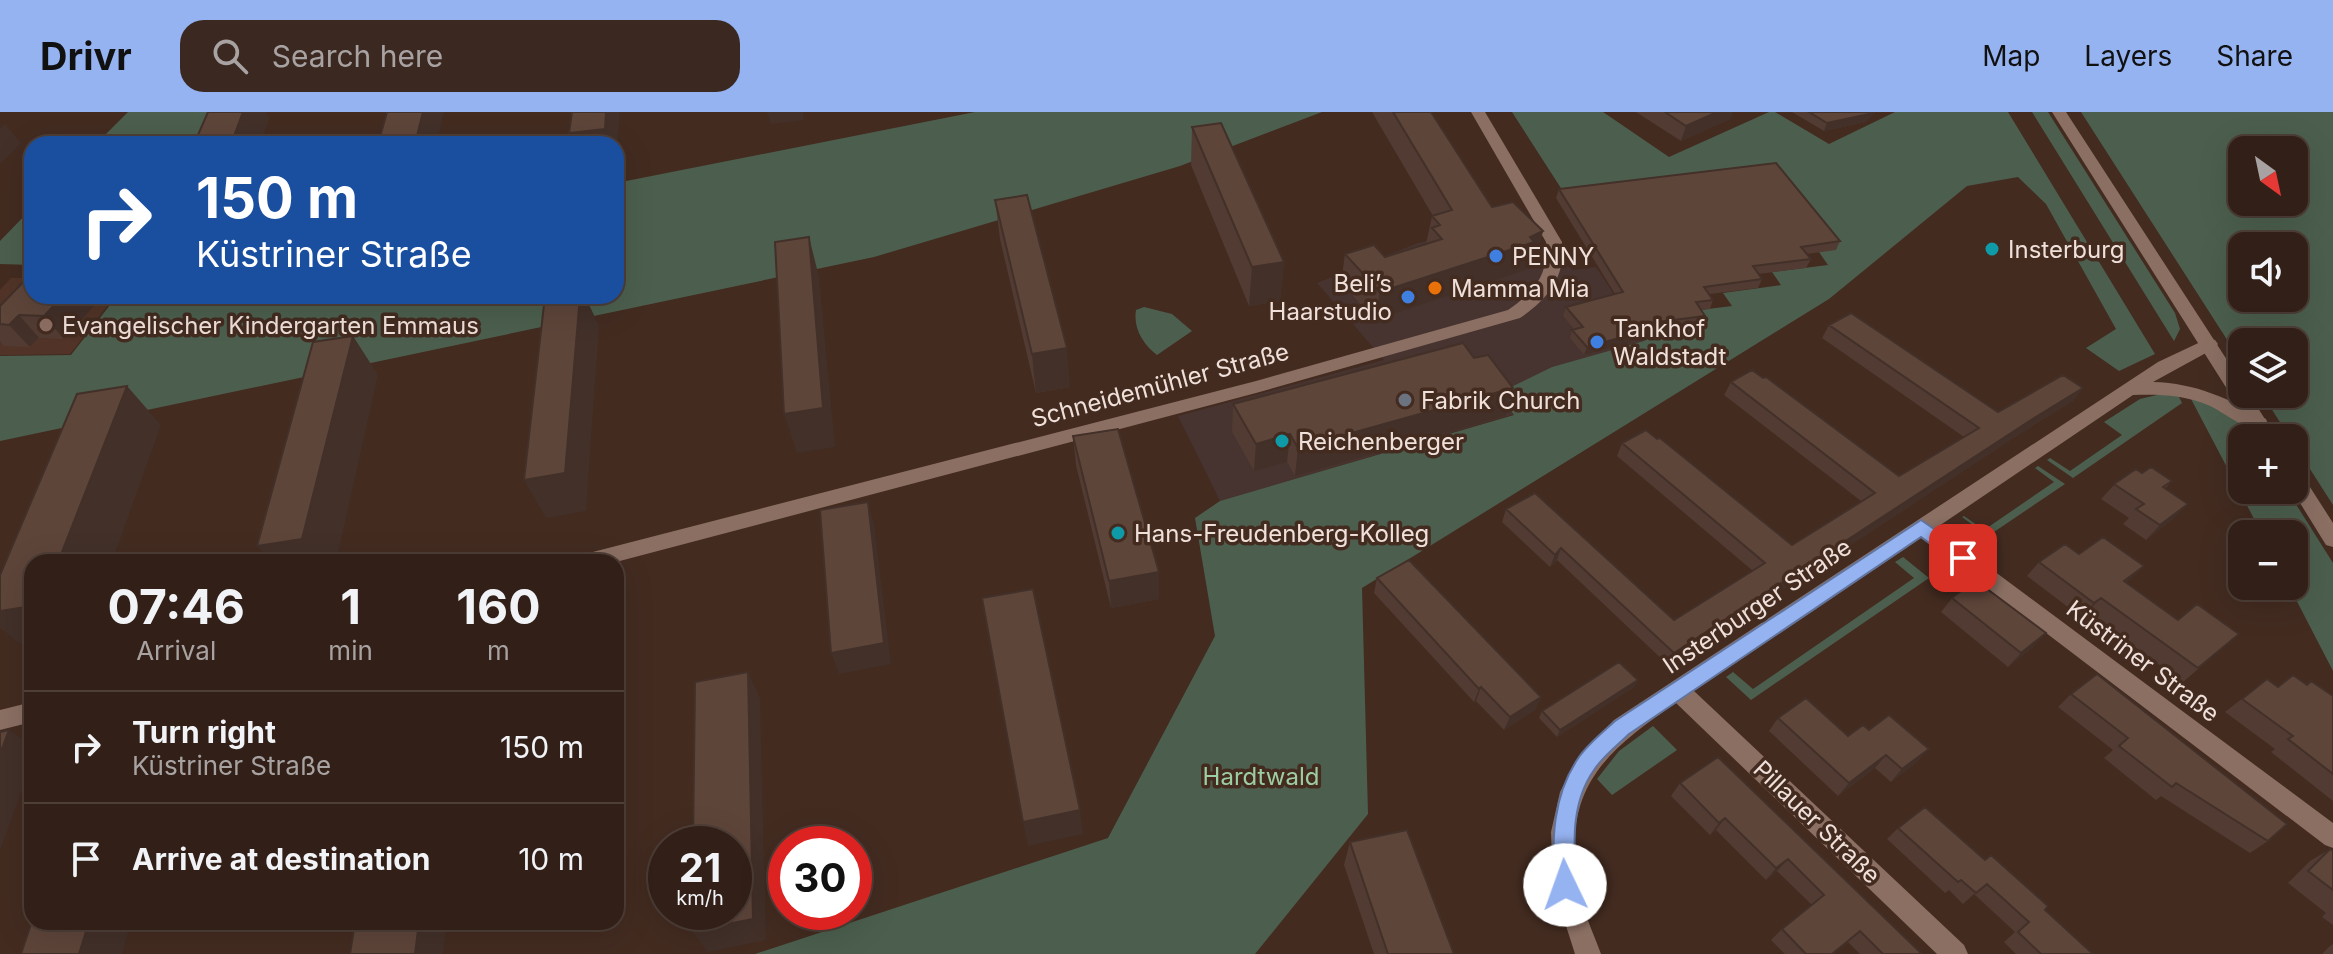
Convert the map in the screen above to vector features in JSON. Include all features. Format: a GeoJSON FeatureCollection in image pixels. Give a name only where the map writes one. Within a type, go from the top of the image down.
{"type":"FeatureCollection","features":[{"type":"Feature","properties":{"kind":"street","name":"Schneidemühler Straße"},"geometry":{"type":"LineString","coordinates":[[616,554],[1256,387],[1514,314],[1548,284],[1556,252],[1544,219],[1478,112]]}},
{"type":"Feature","properties":{"kind":"street"},"geometry":{"type":"LineString","coordinates":[[2059,112],[2260,424]]}},
{"type":"Feature","properties":{"kind":"street","name":"Insterburger Straße"},"geometry":{"type":"LineString","coordinates":[[1588,954],[1565,885],[1563,832],[1572,792],[1587,763],[1622,727],[2179,357],[2209,344]]}},
{"type":"Feature","properties":{"kind":"street"},"geometry":{"type":"LineString","coordinates":[[2130,389],[2164,387],[2193,391],[2252,424]]}},
{"type":"Feature","properties":{"kind":"street"},"geometry":{"type":"LineString","coordinates":[[2308,500],[2333,539]]}},
{"type":"Feature","properties":{"kind":"street","name":"Küstriner Straße"},"geometry":{"type":"LineString","coordinates":[[1921,527],[2333,837]]}},
{"type":"Feature","properties":{"kind":"street","name":"Pillauer Straße"},"geometry":{"type":"LineString","coordinates":[[1678,690],[1955,954]]}},
{"type":"Feature","properties":{"kind":"street"},"geometry":{"type":"LineString","coordinates":[[0,720],[24,714]]}},
{"type":"Feature","properties":{"kind":"shaded area"},"geometry":{"type":"Polygon","coordinates":[[[1525,219],[1540,245],[1573,270],[1596,267],[1645,341],[1552,367],[1500,394],[1515,414],[1220,501],[1178,416],[1384,360],[1317,283],[1418,243],[1525,219]]]}},
{"type":"Feature","properties":{"kind":"shaded area","name":"Evangelischer Kindergarten Emmaus"},"geometry":{"type":"Polygon","coordinates":[[[11,278],[24,278],[24,304],[109,304],[70,354],[0,355],[0,290],[11,278]]]}},
{"type":"Feature","properties":{"kind":"green space"},"geometry":{"type":"Polygon","coordinates":[[[128,112],[210,112],[198,136],[104,136],[128,112]]]}},
{"type":"Feature","properties":{"kind":"green space"},"geometry":{"type":"Polygon","coordinates":[[[975,112],[1322,112],[1180,166],[874,257],[0,441],[0,356],[71,355],[111,304],[624,304],[624,181],[975,112]]]}},
{"type":"Feature","properties":{"kind":"green space","name":"Hardtwald"},"geometry":{"type":"Polygon","coordinates":[[[1512,112],[1603,112],[1669,157],[1769,112],[1775,112],[1829,144],[1895,112],[2008,112],[2155,354],[2119,371],[2086,348],[2116,329],[2046,204],[2018,177],[1967,186],[1829,299],[1362,588],[1368,814],[1255,954],[755,954],[828,930],[872,930],[872,916],[1108,838],[1215,636],[1195,518],[1220,501],[1514,415],[1499,393],[1552,367],[1644,341],[1639,332],[1700,324],[1692,311],[1732,306],[1723,293],[1781,285],[1772,272],[1828,265],[1819,252],[1566,196],[1512,112]]]}},
{"type":"Feature","properties":{"kind":"green space"},"geometry":{"type":"Polygon","coordinates":[[[2032,112],[2048,112],[2175,313],[2180,329],[2174,341],[2032,112]]]}},
{"type":"Feature","properties":{"kind":"green space"},"geometry":{"type":"Polygon","coordinates":[[[2081,112],[2333,112],[2333,505],[2308,466],[2308,424],[2281,424],[2271,408],[2308,408],[2308,328],[2228,328],[2228,341],[2081,112]]]}},
{"type":"Feature","properties":{"kind":"green space"},"geometry":{"type":"Polygon","coordinates":[[[24,216],[24,265],[0,264],[0,241],[24,216]]]}},
{"type":"Feature","properties":{"kind":"green space"},"geometry":{"type":"Polygon","coordinates":[[[1144,307],[1172,314],[1192,331],[1157,355],[1143,341],[1138,329],[1136,310],[1144,307]]]}},
{"type":"Feature","properties":{"kind":"green space"},"geometry":{"type":"Polygon","coordinates":[[[2161,394],[2178,395],[2182,403],[2073,478],[2047,460],[2050,458],[2070,471],[2122,435],[2104,422],[2140,399],[2161,394]]]}},
{"type":"Feature","properties":{"kind":"green space"},"geometry":{"type":"Polygon","coordinates":[[[2190,397],[2226,412],[2242,424],[2228,424],[2228,469],[2190,397]]]}},
{"type":"Feature","properties":{"kind":"green space"},"geometry":{"type":"Polygon","coordinates":[[[2038,466],[2065,484],[1988,536],[1962,517],[1984,530],[2054,482],[2035,468],[2038,466]]]}},
{"type":"Feature","properties":{"kind":"green space"},"geometry":{"type":"Polygon","coordinates":[[[2246,504],[2296,504],[2306,520],[2255,520],[2246,504]]]}},
{"type":"Feature","properties":{"kind":"green space"},"geometry":{"type":"Polygon","coordinates":[[[2308,523],[2333,563],[2333,671],[2296,600],[2308,600],[2308,523]]]}},
{"type":"Feature","properties":{"kind":"green space"},"geometry":{"type":"Polygon","coordinates":[[[1903,557],[1929,578],[1751,700],[1726,677],[1733,672],[1753,689],[1914,578],[1895,562],[1903,557]]]}},
{"type":"Feature","properties":{"kind":"green space"},"geometry":{"type":"Polygon","coordinates":[[[1653,726],[1677,750],[1612,795],[1597,779],[1619,751],[1653,726]]]}},
{"type":"Feature","properties":{"kind":"building"},"geometry":{"type":"Polygon","coordinates":[[[208,112],[243,112],[234,136],[198,136],[208,112]]]}},
{"type":"Feature","properties":{"kind":"building"},"geometry":{"type":"Polygon","coordinates":[[[387,112],[423,112],[417,136],[380,136],[387,112]]]}},
{"type":"Feature","properties":{"kind":"building"},"geometry":{"type":"Polygon","coordinates":[[[572,112],[606,112],[605,129],[569,133],[572,112]]]}},
{"type":"Feature","properties":{"kind":"building"},"geometry":{"type":"Polygon","coordinates":[[[1393,112],[1431,112],[1492,207],[1513,202],[1543,231],[1530,237],[1534,242],[1380,292],[1345,254],[1374,245],[1385,257],[1442,239],[1432,228],[1440,225],[1432,216],[1452,210],[1393,112]]]}},
{"type":"Feature","properties":{"kind":"building"},"geometry":{"type":"Polygon","coordinates":[[[1665,112],[1717,112],[1686,126],[1665,112]]]}},
{"type":"Feature","properties":{"kind":"building"},"geometry":{"type":"Polygon","coordinates":[[[1809,112],[1872,112],[1827,123],[1809,112]]]}},
{"type":"Feature","properties":{"kind":"building"},"geometry":{"type":"Polygon","coordinates":[[[1221,123],[1284,262],[1252,267],[1192,127],[1221,123]]]}},
{"type":"Feature","properties":{"kind":"building"},"geometry":{"type":"Polygon","coordinates":[[[1776,163],[1840,241],[1801,247],[1811,259],[1753,266],[1762,279],[1704,287],[1713,300],[1696,302],[1705,316],[1626,326],[1633,334],[1587,347],[1572,330],[1583,327],[1566,307],[1623,292],[1559,189],[1776,163]]]}},
{"type":"Feature","properties":{"kind":"building"},"geometry":{"type":"Polygon","coordinates":[[[1027,195],[1067,348],[1032,354],[995,200],[1027,195]]]}},
{"type":"Feature","properties":{"kind":"building"},"geometry":{"type":"Polygon","coordinates":[[[809,237],[823,408],[784,414],[775,242],[809,237]]]}},
{"type":"Feature","properties":{"kind":"building"},"geometry":{"type":"Polygon","coordinates":[[[24,281],[24,304],[55,304],[44,316],[19,315],[9,325],[0,324],[0,306],[24,281]]]}},
{"type":"Feature","properties":{"kind":"building"},"geometry":{"type":"Polygon","coordinates":[[[544,304],[579,304],[565,473],[524,480],[544,304]]]}},
{"type":"Feature","properties":{"kind":"building"},"geometry":{"type":"Polygon","coordinates":[[[1851,313],[1998,412],[2063,375],[2083,388],[1674,653],[1561,548],[1555,555],[1506,509],[1535,493],[1674,620],[1765,563],[1622,443],[1646,430],[1660,438],[1792,545],[1875,493],[1731,382],[1752,370],[1766,377],[1899,476],[1979,428],[1829,325],[1851,313]]]}},
{"type":"Feature","properties":{"kind":"building"},"geometry":{"type":"Polygon","coordinates":[[[353,336],[302,539],[257,546],[313,342],[353,336]]]}},
{"type":"Feature","properties":{"kind":"building"},"geometry":{"type":"Polygon","coordinates":[[[1463,343],[1474,358],[1488,355],[1513,388],[1298,448],[1290,434],[1256,444],[1233,404],[1463,343]]]}},
{"type":"Feature","properties":{"kind":"building"},"geometry":{"type":"Polygon","coordinates":[[[127,386],[61,554],[24,554],[24,607],[0,611],[0,575],[77,394],[127,386]]]}},
{"type":"Feature","properties":{"kind":"building","name":"Hans-Freudenberg-Kolleg"},"geometry":{"type":"Polygon","coordinates":[[[1118,429],[1159,572],[1109,581],[1073,436],[1118,429]]]}},
{"type":"Feature","properties":{"kind":"building"},"geometry":{"type":"Polygon","coordinates":[[[2151,467],[2172,481],[2163,487],[2188,504],[2160,525],[2136,509],[2144,504],[2114,484],[2136,469],[2142,473],[2151,467]]]}},
{"type":"Feature","properties":{"kind":"building"},"geometry":{"type":"Polygon","coordinates":[[[868,502],[884,643],[831,653],[820,510],[868,502]]]}},
{"type":"Feature","properties":{"kind":"building"},"geometry":{"type":"Polygon","coordinates":[[[2103,537],[2144,566],[2124,581],[2178,620],[2197,604],[2239,634],[2198,668],[2101,598],[2094,603],[2039,562],[2065,544],[2079,554],[2103,537]]]}},
{"type":"Feature","properties":{"kind":"building"},"geometry":{"type":"Polygon","coordinates":[[[1409,560],[1541,697],[1510,717],[1481,687],[1479,689],[1377,578],[1409,560]]]}},
{"type":"Feature","properties":{"kind":"building"},"geometry":{"type":"Polygon","coordinates":[[[1975,580],[2046,633],[2021,653],[1952,598],[1975,580]]]}},
{"type":"Feature","properties":{"kind":"building"},"geometry":{"type":"Polygon","coordinates":[[[1033,589],[1080,810],[1023,822],[982,598],[1033,589]]]}},
{"type":"Feature","properties":{"kind":"building"},"geometry":{"type":"Polygon","coordinates":[[[1619,662],[1638,680],[1560,730],[1542,711],[1619,662]]]}},
{"type":"Feature","properties":{"kind":"building"},"geometry":{"type":"Polygon","coordinates":[[[748,672],[751,826],[693,826],[695,682],[748,672]]]}},
{"type":"Feature","properties":{"kind":"building"},"geometry":{"type":"Polygon","coordinates":[[[2097,674],[2287,824],[2268,841],[2176,783],[2172,787],[2119,746],[2128,738],[2071,694],[2097,674]]]}},
{"type":"Feature","properties":{"kind":"building"},"geometry":{"type":"Polygon","coordinates":[[[2293,675],[2307,685],[2311,681],[2333,696],[2333,774],[2288,739],[2293,736],[2242,699],[2267,679],[2278,687],[2293,675]]]}},
{"type":"Feature","properties":{"kind":"building"},"geometry":{"type":"Polygon","coordinates":[[[1806,698],[1848,736],[1863,725],[1869,730],[1889,715],[1929,749],[1902,769],[1886,755],[1849,783],[1778,718],[1806,698]]]}},
{"type":"Feature","properties":{"kind":"building"},"geometry":{"type":"Polygon","coordinates":[[[9,730],[0,754],[0,732],[9,730]]]}},
{"type":"Feature","properties":{"kind":"building"},"geometry":{"type":"Polygon","coordinates":[[[1718,757],[1922,954],[1883,954],[1860,931],[1832,954],[1806,954],[1782,929],[1824,895],[1788,859],[1776,868],[1725,818],[1719,823],[1680,783],[1718,757]]]}},
{"type":"Feature","properties":{"kind":"building"},"geometry":{"type":"Polygon","coordinates":[[[1925,807],[1985,860],[1991,855],[2048,906],[2045,910],[2093,954],[2041,954],[2018,932],[2029,922],[1987,884],[1976,893],[1961,880],[1958,882],[1898,828],[1925,807]]]}},
{"type":"Feature","properties":{"kind":"building"},"geometry":{"type":"Polygon","coordinates":[[[1407,830],[1454,954],[1388,954],[1350,842],[1407,830]]]}},
{"type":"Feature","properties":{"kind":"building"},"geometry":{"type":"Polygon","coordinates":[[[2330,849],[2333,851],[2333,890],[2308,871],[2330,849]]]}},
{"type":"Feature","properties":{"kind":"building"},"geometry":{"type":"Polygon","coordinates":[[[29,930],[86,930],[79,954],[21,954],[29,930]]]}},
{"type":"Feature","properties":{"kind":"building"},"geometry":{"type":"Polygon","coordinates":[[[354,930],[418,930],[415,954],[350,954],[354,930]]]}},
{"type":"Feature","properties":{"kind":"place","name":"Insterburg"},"geometry":{"type":"Point","coordinates":[1992,249]}},
{"type":"Feature","properties":{"kind":"place","name":"PENNY"},"geometry":{"type":"Point","coordinates":[1496,256]}},
{"type":"Feature","properties":{"kind":"place","name":"Mamma Mia"},"geometry":{"type":"Point","coordinates":[1435,288]}},
{"type":"Feature","properties":{"kind":"place","name":"Beli’s Haarstudio"},"geometry":{"type":"Point","coordinates":[1408,297]}},
{"type":"Feature","properties":{"kind":"place","name":"Evangelischer Kindergarten Emmaus"},"geometry":{"type":"Point","coordinates":[46,325]}},
{"type":"Feature","properties":{"kind":"place","name":"Tankhof Waldstadt"},"geometry":{"type":"Point","coordinates":[1597,342]}},
{"type":"Feature","properties":{"kind":"place","name":"Fabrik Church"},"geometry":{"type":"Point","coordinates":[1405,400]}},
{"type":"Feature","properties":{"kind":"place","name":"Reichenberger"},"geometry":{"type":"Point","coordinates":[1282,441]}},
{"type":"Feature","properties":{"kind":"place","name":"Hans-Freudenberg-Kolleg"},"geometry":{"type":"Point","coordinates":[1118,533]}},
{"type":"Feature","properties":{"kind":"route"},"geometry":{"type":"LineString","coordinates":[[1565,885],[1563,832],[1572,792],[1587,763],[1622,727],[1921,527],[1963,558]]}}]}
